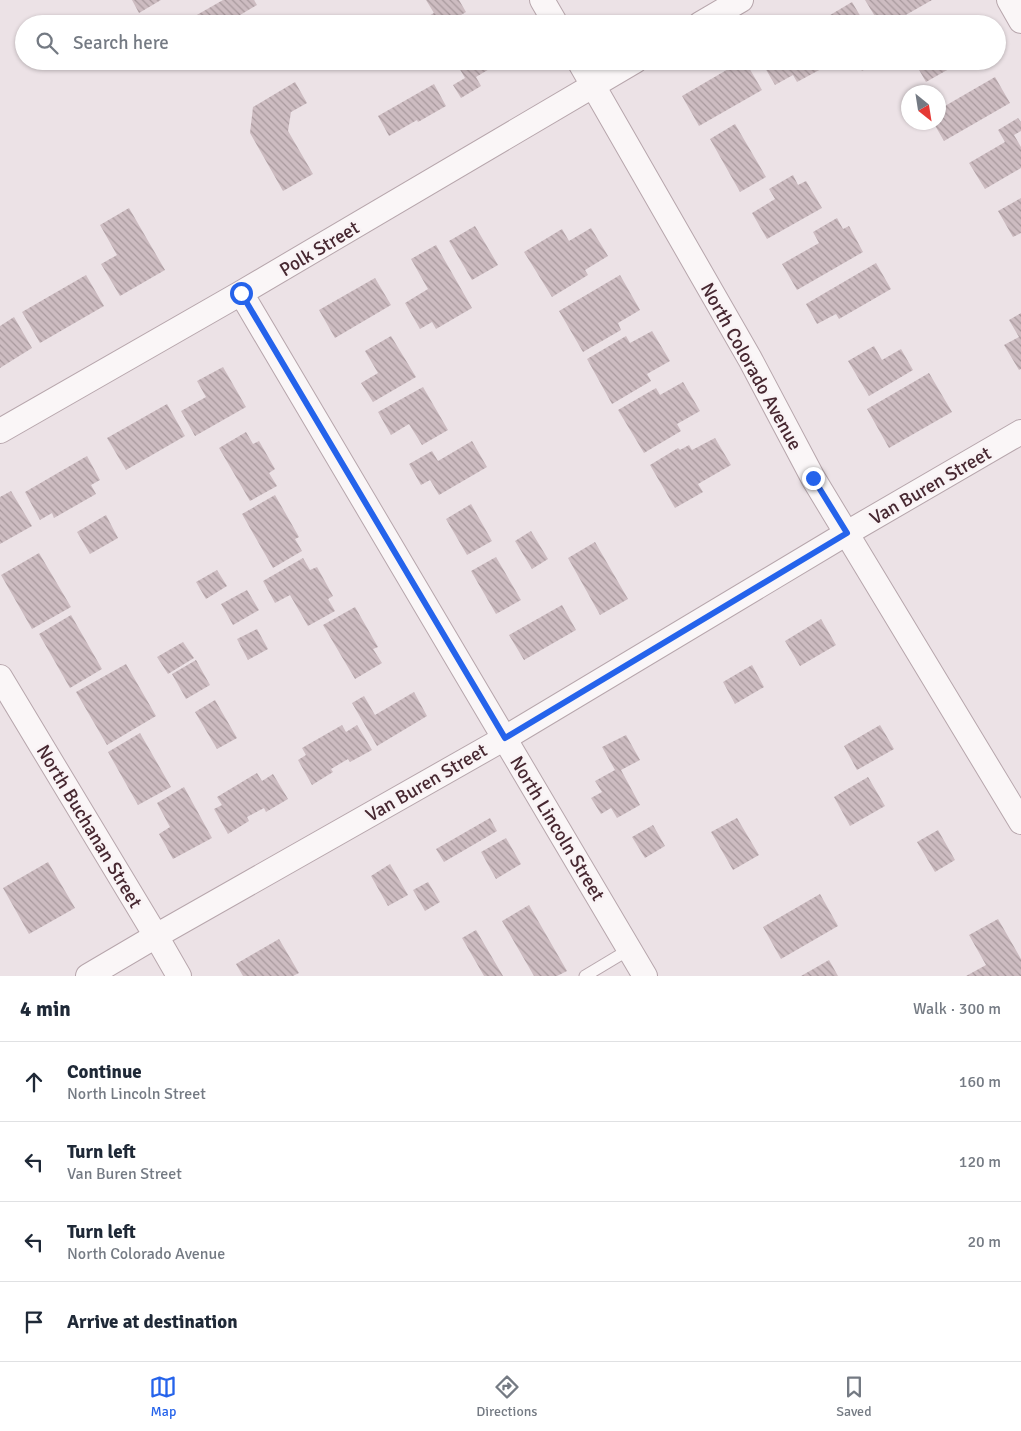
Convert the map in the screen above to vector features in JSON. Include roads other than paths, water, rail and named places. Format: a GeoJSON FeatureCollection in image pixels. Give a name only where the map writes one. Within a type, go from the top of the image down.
{"type":"FeatureCollection","features":[{"type":"Feature","properties":{"kind":"street"},"geometry":{"type":"LineString","coordinates":[[542,0],[551,15]]}},
{"type":"Feature","properties":{"kind":"street"},"geometry":{"type":"LineString","coordinates":[[715,15],[740,0]]}},
{"type":"Feature","properties":{"kind":"street"},"geometry":{"type":"LineString","coordinates":[[1009,0],[1021,21]]}},
{"type":"Feature","properties":{"kind":"street","name":"North Colorado Avenue"},"geometry":{"type":"LineString","coordinates":[[585,70],[750,359],[813,478],[1021,822]]}},
{"type":"Feature","properties":{"kind":"street","name":"Polk Street"},"geometry":{"type":"LineString","coordinates":[[0,431],[241,293],[620,70]]}},
{"type":"Feature","properties":{"kind":"street","name":"North Lincoln Street"},"geometry":{"type":"LineString","coordinates":[[241,293],[645,976]]}},
{"type":"Feature","properties":{"kind":"street","name":"Van Buren Street"},"geometry":{"type":"LineString","coordinates":[[88,976],[505,738],[847,533],[1021,432]]}},
{"type":"Feature","properties":{"kind":"street","name":"North Buchanan Street"},"geometry":{"type":"LineString","coordinates":[[0,678],[179,976]]}},
{"type":"Feature","properties":{"kind":"lane"},"geometry":{"type":"LineString","coordinates":[[586,976],[630,950]]}}]}
